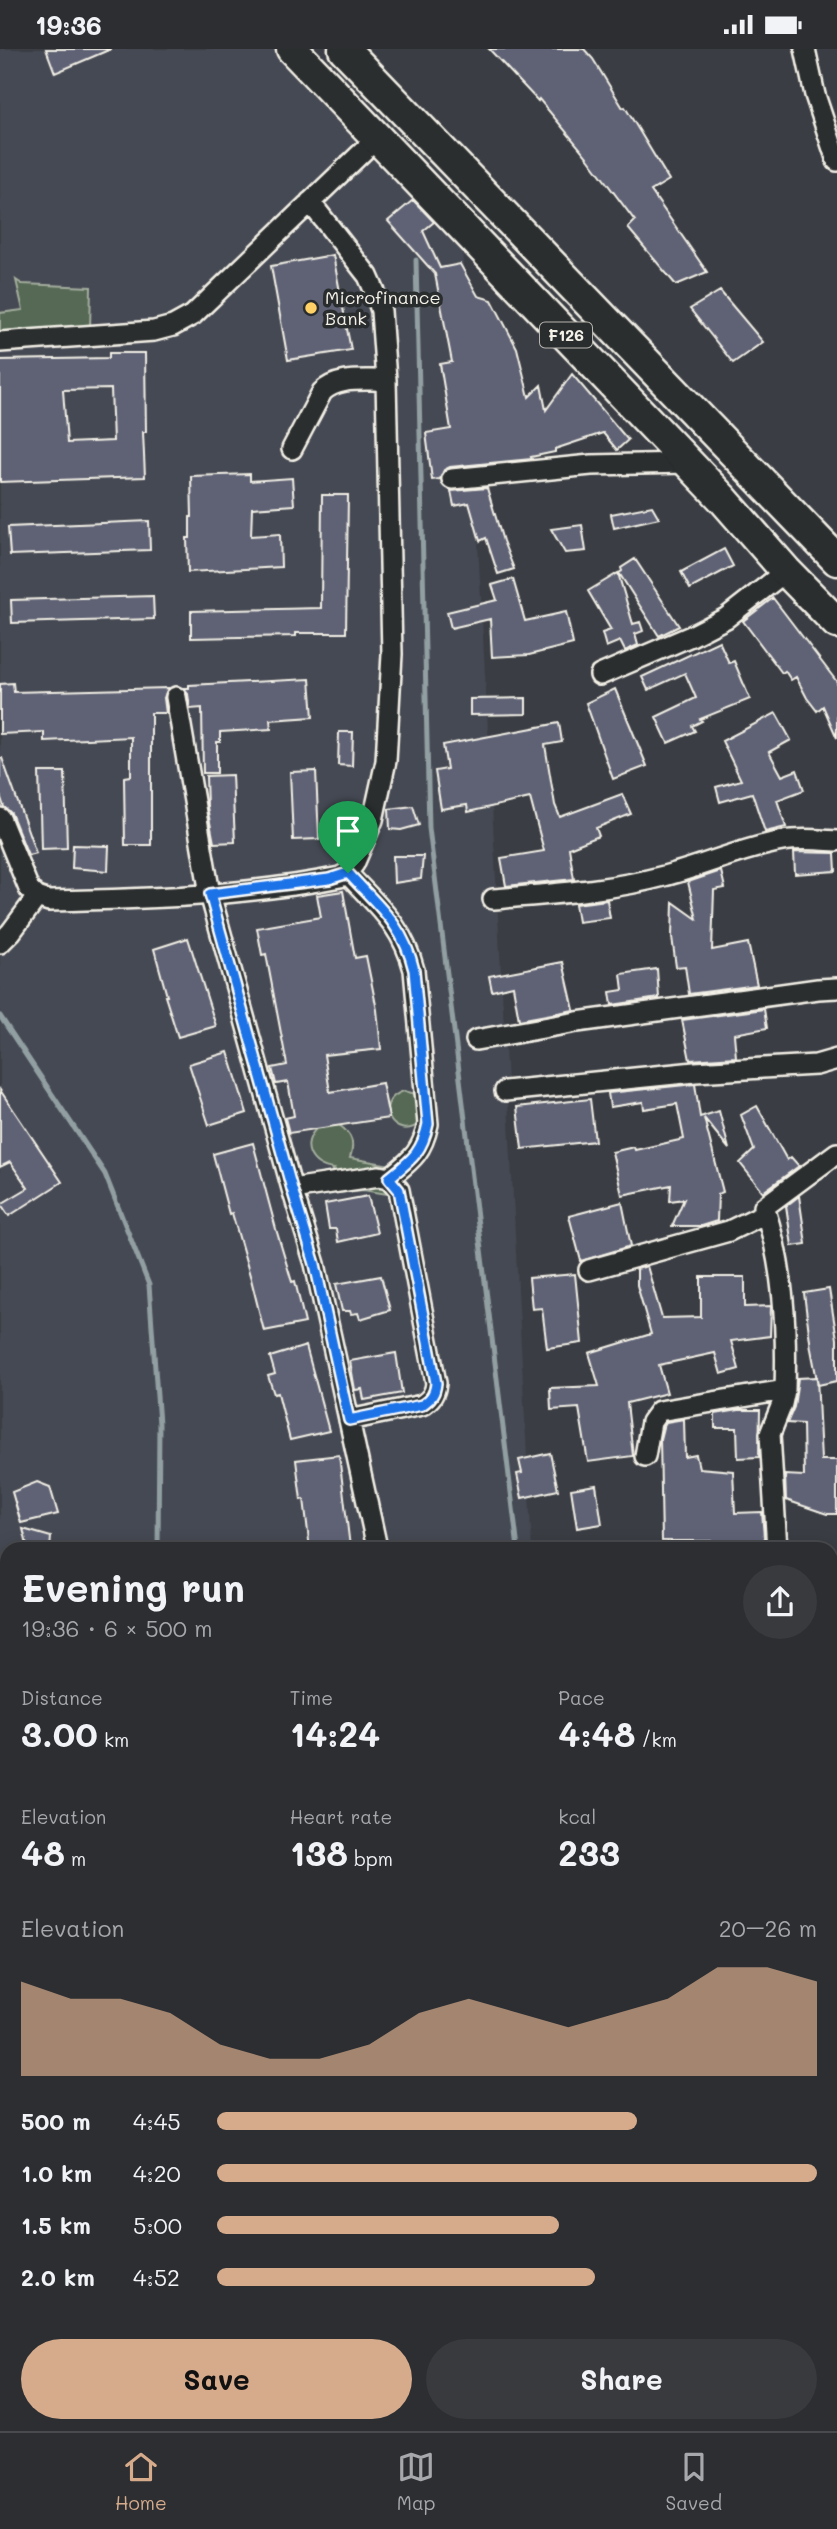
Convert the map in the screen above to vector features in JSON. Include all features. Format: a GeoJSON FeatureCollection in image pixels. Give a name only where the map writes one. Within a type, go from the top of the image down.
{"type":"FeatureCollection","features":[{"type":"Feature","properties":{"kind":"main road","name":"F126"},"geometry":{"type":"LineString","coordinates":[[292,49],[723,499],[786,571],[837,623]]}},
{"type":"Feature","properties":{"kind":"main road","name":"F126"},"geometry":{"type":"LineString","coordinates":[[351,51],[837,560]]}},
{"type":"Feature","properties":{"kind":"main road"},"geometry":{"type":"LineString","coordinates":[[723,499],[754,473]]}},
{"type":"Feature","properties":{"kind":"street"},"geometry":{"type":"LineString","coordinates":[[806,49],[815,95],[837,161]]}},
{"type":"Feature","properties":{"kind":"street"},"geometry":{"type":"LineString","coordinates":[[0,342],[154,331],[173,326],[193,315],[377,138]]}},
{"type":"Feature","properties":{"kind":"street"},"geometry":{"type":"LineString","coordinates":[[0,818],[29,889],[37,897],[49,901],[147,899],[210,894],[329,879],[348,873],[354,864],[373,820],[386,761],[392,654],[386,380],[381,311],[375,292],[368,276],[310,202]]}},
{"type":"Feature","properties":{"kind":"street"},"geometry":{"type":"LineString","coordinates":[[292,449],[322,391],[329,384],[339,381],[386,380]]}},
{"type":"Feature","properties":{"kind":"street"},"geometry":{"type":"LineString","coordinates":[[452,479],[591,465],[688,463]]}},
{"type":"Feature","properties":{"kind":"street"},"geometry":{"type":"LineString","coordinates":[[600,675],[726,618],[786,571]]}},
{"type":"Feature","properties":{"kind":"street"},"geometry":{"type":"LineString","coordinates":[[176,697],[210,894],[315,1264],[376,1542]]}},
{"type":"Feature","properties":{"kind":"street"},"geometry":{"type":"LineString","coordinates":[[493,899],[600,889],[665,876],[782,841],[837,841]]}},
{"type":"Feature","properties":{"kind":"street"},"geometry":{"type":"LineString","coordinates":[[348,873],[397,927],[408,949],[414,970],[428,1124],[425,1140],[416,1155],[389,1178]]}},
{"type":"Feature","properties":{"kind":"street"},"geometry":{"type":"LineString","coordinates":[[0,943],[37,897]]}},
{"type":"Feature","properties":{"kind":"street"},"geometry":{"type":"LineString","coordinates":[[476,1040],[577,1022],[837,988]]}},
{"type":"Feature","properties":{"kind":"street"},"geometry":{"type":"LineString","coordinates":[[505,1091],[695,1072],[816,1065],[837,1059]]}},
{"type":"Feature","properties":{"kind":"street"},"geometry":{"type":"LineString","coordinates":[[764,1207],[837,1153]]}},
{"type":"Feature","properties":{"kind":"street"},"geometry":{"type":"LineString","coordinates":[[292,1189],[379,1176],[389,1178],[399,1190],[436,1383],[435,1391],[430,1400],[422,1405],[349,1420]]}},
{"type":"Feature","properties":{"kind":"street"},"geometry":{"type":"LineString","coordinates":[[589,1270],[729,1231],[764,1214],[764,1207]]}},
{"type":"Feature","properties":{"kind":"street"},"geometry":{"type":"LineString","coordinates":[[764,1207],[774,1235],[783,1291],[785,1390],[771,1434],[777,1542]]}},
{"type":"Feature","properties":{"kind":"street"},"geometry":{"type":"LineString","coordinates":[[645,1456],[651,1422],[659,1411],[785,1390]]}},
{"type":"Feature","properties":{"kind":"shaded area"},"geometry":{"type":"Polygon","coordinates":[[[0,49],[280,49],[461,225],[532,1542],[0,1542],[0,49]]]}},
{"type":"Feature","properties":{"kind":"green space"},"geometry":{"type":"Polygon","coordinates":[[[16,280],[22,284],[91,287],[90,329],[0,338],[0,313],[23,310],[16,280]]]}},
{"type":"Feature","properties":{"kind":"green space"},"geometry":{"type":"Polygon","coordinates":[[[404,1091],[416,1094],[421,1122],[412,1128],[395,1125],[387,1112],[388,1104],[394,1096],[404,1091]]]}},
{"type":"Feature","properties":{"kind":"green space"},"geometry":{"type":"Polygon","coordinates":[[[339,1125],[351,1139],[350,1158],[390,1165],[402,1183],[387,1194],[363,1190],[339,1193],[324,1178],[334,1169],[313,1159],[308,1147],[312,1134],[318,1127],[339,1125]]]}},
{"type":"Feature","properties":{"kind":"building"},"geometry":{"type":"Polygon","coordinates":[[[46,49],[111,49],[55,73],[46,49]]]}},
{"type":"Feature","properties":{"kind":"building"},"geometry":{"type":"Polygon","coordinates":[[[489,49],[584,49],[623,108],[625,107],[669,180],[651,191],[707,272],[676,285],[628,228],[635,221],[588,158],[539,99],[538,101],[489,49]]]}},
{"type":"Feature","properties":{"kind":"building"},"geometry":{"type":"Polygon","coordinates":[[[413,200],[434,222],[423,231],[440,268],[460,264],[478,296],[492,300],[517,348],[529,397],[541,385],[546,410],[572,374],[628,440],[617,450],[603,433],[555,449],[555,452],[531,457],[532,459],[450,467],[444,470],[440,479],[432,480],[426,433],[451,429],[440,364],[452,362],[435,274],[388,221],[413,200]]]}},
{"type":"Feature","properties":{"kind":"building","name":"Microfinance Bank"},"geometry":{"type":"Polygon","coordinates":[[[333,255],[351,350],[288,360],[271,266],[333,255]]]}},
{"type":"Feature","properties":{"kind":"building"},"geometry":{"type":"Polygon","coordinates":[[[720,291],[763,342],[733,363],[690,309],[720,291]]]}},
{"type":"Feature","properties":{"kind":"building"},"geometry":{"type":"Polygon","coordinates":[[[109,353],[145,353],[145,477],[0,482],[0,360],[109,358],[109,353]],[[111,389],[63,390],[67,443],[113,441],[111,389]]]}},
{"type":"Feature","properties":{"kind":"building"},"geometry":{"type":"Polygon","coordinates":[[[250,474],[250,481],[292,478],[294,505],[252,508],[251,536],[280,534],[281,567],[188,572],[187,538],[190,538],[192,517],[191,476],[250,474]]]}},
{"type":"Feature","properties":{"kind":"building"},"geometry":{"type":"Polygon","coordinates":[[[487,488],[514,569],[498,574],[486,538],[480,541],[469,503],[454,506],[451,491],[487,488]]]}},
{"type":"Feature","properties":{"kind":"building"},"geometry":{"type":"Polygon","coordinates":[[[322,495],[348,495],[346,633],[191,638],[191,611],[321,608],[322,495]]]}},
{"type":"Feature","properties":{"kind":"building"},"geometry":{"type":"Polygon","coordinates":[[[652,506],[659,518],[614,528],[611,514],[652,506]]]}},
{"type":"Feature","properties":{"kind":"building"},"geometry":{"type":"Polygon","coordinates":[[[149,521],[150,550],[10,555],[8,527],[149,521]]]}},
{"type":"Feature","properties":{"kind":"building"},"geometry":{"type":"Polygon","coordinates":[[[582,525],[586,551],[565,553],[551,529],[582,525]]]}},
{"type":"Feature","properties":{"kind":"building"},"geometry":{"type":"Polygon","coordinates":[[[724,549],[733,566],[690,589],[681,572],[724,549]]]}},
{"type":"Feature","properties":{"kind":"building"},"geometry":{"type":"Polygon","coordinates":[[[635,559],[679,626],[659,636],[619,573],[621,568],[635,559]]]}},
{"type":"Feature","properties":{"kind":"building"},"geometry":{"type":"Polygon","coordinates":[[[618,573],[633,624],[640,622],[643,631],[635,634],[638,645],[625,651],[620,641],[606,647],[602,633],[611,630],[588,591],[618,573]]]}},
{"type":"Feature","properties":{"kind":"building"},"geometry":{"type":"Polygon","coordinates":[[[513,579],[525,621],[566,612],[573,644],[529,655],[492,657],[490,619],[451,628],[447,612],[497,600],[492,585],[513,579]]]}},
{"type":"Feature","properties":{"kind":"building"},"geometry":{"type":"Polygon","coordinates":[[[153,596],[154,619],[12,623],[11,600],[153,596]]]}},
{"type":"Feature","properties":{"kind":"building"},"geometry":{"type":"Polygon","coordinates":[[[773,598],[837,682],[837,738],[823,706],[817,711],[796,677],[791,680],[785,671],[782,673],[743,621],[773,598]]]}},
{"type":"Feature","properties":{"kind":"building"},"geometry":{"type":"Polygon","coordinates":[[[719,641],[729,663],[734,661],[750,699],[700,719],[702,721],[692,726],[695,731],[668,743],[656,717],[696,698],[685,673],[648,690],[642,677],[719,641]]]}},
{"type":"Feature","properties":{"kind":"building"},"geometry":{"type":"Polygon","coordinates":[[[310,679],[313,717],[270,720],[271,729],[220,732],[220,742],[217,742],[217,773],[203,773],[202,708],[190,709],[188,694],[183,688],[189,688],[189,685],[310,679]]]}},
{"type":"Feature","properties":{"kind":"building"},"geometry":{"type":"Polygon","coordinates":[[[13,683],[14,692],[168,688],[164,698],[166,713],[151,713],[151,845],[125,845],[124,777],[131,776],[131,737],[44,741],[44,732],[0,734],[0,684],[13,683]]]}},
{"type":"Feature","properties":{"kind":"building"},"geometry":{"type":"Polygon","coordinates":[[[615,689],[647,766],[613,779],[586,703],[615,689]]]}},
{"type":"Feature","properties":{"kind":"building"},"geometry":{"type":"Polygon","coordinates":[[[526,698],[526,714],[470,715],[470,699],[526,698]]]}},
{"type":"Feature","properties":{"kind":"building"},"geometry":{"type":"Polygon","coordinates":[[[776,713],[791,740],[769,752],[782,776],[797,770],[804,790],[777,800],[786,827],[765,832],[752,793],[720,802],[716,787],[741,780],[722,741],[776,713]]]}},
{"type":"Feature","properties":{"kind":"building"},"geometry":{"type":"Polygon","coordinates":[[[559,723],[562,742],[545,745],[555,805],[560,817],[622,794],[631,814],[596,828],[599,836],[569,848],[574,879],[506,886],[501,858],[544,851],[530,798],[468,812],[467,805],[441,809],[435,771],[447,769],[443,745],[559,723]]]}},
{"type":"Feature","properties":{"kind":"building"},"geometry":{"type":"Polygon","coordinates":[[[339,732],[353,732],[352,766],[338,765],[339,732]]]}},
{"type":"Feature","properties":{"kind":"building"},"geometry":{"type":"Polygon","coordinates":[[[0,758],[36,853],[28,855],[11,813],[4,807],[0,795],[0,758]]]}},
{"type":"Feature","properties":{"kind":"building"},"geometry":{"type":"Polygon","coordinates":[[[316,771],[319,839],[293,840],[290,772],[316,771]]]}},
{"type":"Feature","properties":{"kind":"building"},"geometry":{"type":"Polygon","coordinates":[[[39,772],[65,772],[67,848],[41,849],[39,772]]]}},
{"type":"Feature","properties":{"kind":"building"},"geometry":{"type":"Polygon","coordinates":[[[232,775],[235,842],[214,843],[207,807],[206,776],[232,775]]]}},
{"type":"Feature","properties":{"kind":"building"},"geometry":{"type":"Polygon","coordinates":[[[413,806],[419,825],[401,830],[390,829],[389,809],[413,806]]]}},
{"type":"Feature","properties":{"kind":"building"},"geometry":{"type":"Polygon","coordinates":[[[73,845],[109,846],[108,871],[72,868],[73,845]]]}},
{"type":"Feature","properties":{"kind":"building"},"geometry":{"type":"Polygon","coordinates":[[[794,852],[835,853],[836,871],[795,874],[794,852]]]}},
{"type":"Feature","properties":{"kind":"building"},"geometry":{"type":"Polygon","coordinates":[[[393,856],[423,856],[421,879],[394,883],[393,856]]]}},
{"type":"Feature","properties":{"kind":"building"},"geometry":{"type":"Polygon","coordinates":[[[721,871],[725,888],[714,890],[712,950],[748,943],[757,985],[689,994],[685,966],[676,967],[672,937],[673,902],[697,919],[688,882],[721,871]]]}},
{"type":"Feature","properties":{"kind":"building"},"geometry":{"type":"Polygon","coordinates":[[[343,891],[355,958],[366,956],[377,1010],[381,1049],[324,1055],[330,1092],[382,1083],[389,1118],[289,1133],[285,1118],[294,1116],[288,1082],[276,1084],[272,1068],[287,1065],[266,954],[262,955],[257,928],[321,917],[317,895],[343,891]]]}},
{"type":"Feature","properties":{"kind":"building"},"geometry":{"type":"Polygon","coordinates":[[[607,900],[610,918],[578,922],[575,904],[607,900]]]}},
{"type":"Feature","properties":{"kind":"building"},"geometry":{"type":"Polygon","coordinates":[[[188,938],[216,1026],[178,1037],[154,949],[188,938]]]}},
{"type":"Feature","properties":{"kind":"building"},"geometry":{"type":"Polygon","coordinates":[[[563,962],[574,1010],[519,1020],[513,986],[492,991],[489,976],[563,962]]]}},
{"type":"Feature","properties":{"kind":"building"},"geometry":{"type":"Polygon","coordinates":[[[657,969],[659,998],[612,1005],[610,992],[623,990],[621,974],[657,969]]]}},
{"type":"Feature","properties":{"kind":"building"},"geometry":{"type":"Polygon","coordinates":[[[764,1009],[767,1028],[734,1034],[736,1057],[690,1060],[682,1020],[764,1009]]]}},
{"type":"Feature","properties":{"kind":"building"},"geometry":{"type":"Polygon","coordinates":[[[228,1052],[247,1113],[209,1125],[189,1064],[228,1052]]]}},
{"type":"Feature","properties":{"kind":"building"},"geometry":{"type":"Polygon","coordinates":[[[695,1084],[700,1117],[719,1111],[729,1149],[704,1118],[723,1192],[718,1194],[717,1221],[701,1226],[672,1226],[684,1199],[670,1201],[671,1185],[622,1195],[612,1152],[634,1147],[635,1150],[684,1139],[677,1104],[644,1109],[643,1102],[610,1107],[608,1093],[695,1084]]]}},
{"type":"Feature","properties":{"kind":"building"},"geometry":{"type":"Polygon","coordinates":[[[0,1090],[62,1182],[9,1216],[1,1204],[28,1188],[10,1162],[0,1167],[0,1090]]]}},
{"type":"Feature","properties":{"kind":"building"},"geometry":{"type":"Polygon","coordinates":[[[590,1099],[595,1141],[522,1149],[517,1107],[590,1099]]]}},
{"type":"Feature","properties":{"kind":"building"},"geometry":{"type":"Polygon","coordinates":[[[757,1106],[787,1160],[791,1157],[799,1166],[763,1192],[740,1163],[754,1150],[741,1115],[757,1106]]]}},
{"type":"Feature","properties":{"kind":"building"},"geometry":{"type":"Polygon","coordinates":[[[253,1143],[305,1323],[264,1331],[213,1154],[253,1143]]]}},
{"type":"Feature","properties":{"kind":"building"},"geometry":{"type":"Polygon","coordinates":[[[368,1196],[377,1233],[338,1242],[336,1229],[329,1229],[325,1204],[368,1196]]]}},
{"type":"Feature","properties":{"kind":"building"},"geometry":{"type":"Polygon","coordinates":[[[799,1196],[806,1244],[792,1246],[786,1206],[799,1196]]]}},
{"type":"Feature","properties":{"kind":"building"},"geometry":{"type":"Polygon","coordinates":[[[622,1202],[631,1246],[581,1261],[569,1216],[622,1202]]]}},
{"type":"Feature","properties":{"kind":"building"},"geometry":{"type":"Polygon","coordinates":[[[647,1266],[662,1318],[701,1317],[701,1277],[745,1277],[745,1307],[771,1306],[770,1336],[731,1341],[739,1369],[721,1374],[715,1353],[659,1365],[667,1393],[627,1403],[633,1456],[588,1462],[579,1408],[551,1410],[550,1388],[599,1386],[589,1353],[651,1334],[637,1285],[637,1269],[647,1266]]]}},
{"type":"Feature","properties":{"kind":"building"},"geometry":{"type":"Polygon","coordinates":[[[575,1274],[582,1343],[547,1348],[542,1308],[532,1309],[529,1278],[575,1274]]]}},
{"type":"Feature","properties":{"kind":"building"},"geometry":{"type":"Polygon","coordinates":[[[381,1276],[390,1310],[360,1319],[358,1313],[342,1311],[336,1284],[381,1276]]]}},
{"type":"Feature","properties":{"kind":"building"},"geometry":{"type":"Polygon","coordinates":[[[829,1289],[837,1339],[837,1381],[818,1385],[804,1293],[829,1289]]]}},
{"type":"Feature","properties":{"kind":"building"},"geometry":{"type":"Polygon","coordinates":[[[306,1346],[329,1431],[290,1440],[278,1393],[274,1394],[268,1376],[275,1374],[270,1357],[306,1346]]]}},
{"type":"Feature","properties":{"kind":"building"},"geometry":{"type":"Polygon","coordinates":[[[396,1353],[402,1393],[364,1400],[362,1389],[355,1390],[350,1361],[396,1353]]]}},
{"type":"Feature","properties":{"kind":"building"},"geometry":{"type":"Polygon","coordinates":[[[817,1377],[821,1460],[837,1460],[837,1514],[827,1514],[786,1500],[785,1475],[804,1476],[803,1424],[787,1423],[794,1407],[798,1378],[817,1377]]]}},
{"type":"Feature","properties":{"kind":"building"},"geometry":{"type":"Polygon","coordinates":[[[760,1410],[759,1457],[738,1458],[737,1428],[715,1428],[715,1414],[760,1410]]]}},
{"type":"Feature","properties":{"kind":"building"},"geometry":{"type":"Polygon","coordinates":[[[684,1419],[685,1457],[696,1455],[699,1468],[733,1471],[735,1513],[762,1512],[764,1542],[662,1541],[660,1439],[666,1422],[684,1419]]]}},
{"type":"Feature","properties":{"kind":"building"},"geometry":{"type":"Polygon","coordinates":[[[550,1453],[558,1490],[522,1498],[517,1474],[522,1473],[519,1460],[550,1453]]]}},
{"type":"Feature","properties":{"kind":"building"},"geometry":{"type":"Polygon","coordinates":[[[339,1455],[349,1542],[309,1542],[296,1460],[339,1455]]]}},
{"type":"Feature","properties":{"kind":"building"},"geometry":{"type":"Polygon","coordinates":[[[37,1482],[50,1487],[58,1514],[21,1523],[12,1492],[37,1482]]]}},
{"type":"Feature","properties":{"kind":"building"},"geometry":{"type":"Polygon","coordinates":[[[596,1485],[602,1524],[577,1528],[571,1489],[596,1485]]]}},
{"type":"Feature","properties":{"kind":"building"},"geometry":{"type":"Polygon","coordinates":[[[23,1529],[51,1537],[51,1542],[26,1542],[23,1529]]]}},
{"type":"Feature","properties":{"kind":"waterway"},"geometry":{"type":"LineString","coordinates":[[416,260],[429,828],[517,1542]]}},
{"type":"Feature","properties":{"kind":"waterway"},"geometry":{"type":"LineString","coordinates":[[0,1016],[105,1174],[149,1285],[159,1424],[158,1542]]}},
{"type":"Feature","properties":{"kind":"place","name":"Microfinance Bank"},"geometry":{"type":"Point","coordinates":[311,308]}},
{"type":"Feature","properties":{"kind":"route"},"geometry":{"type":"LineString","coordinates":[[348,873],[397,927],[408,949],[414,970],[428,1124],[425,1140],[416,1155],[389,1178],[399,1190],[436,1383],[430,1400],[422,1405],[349,1420],[315,1264],[210,894],[329,879],[348,873]]}}]}
